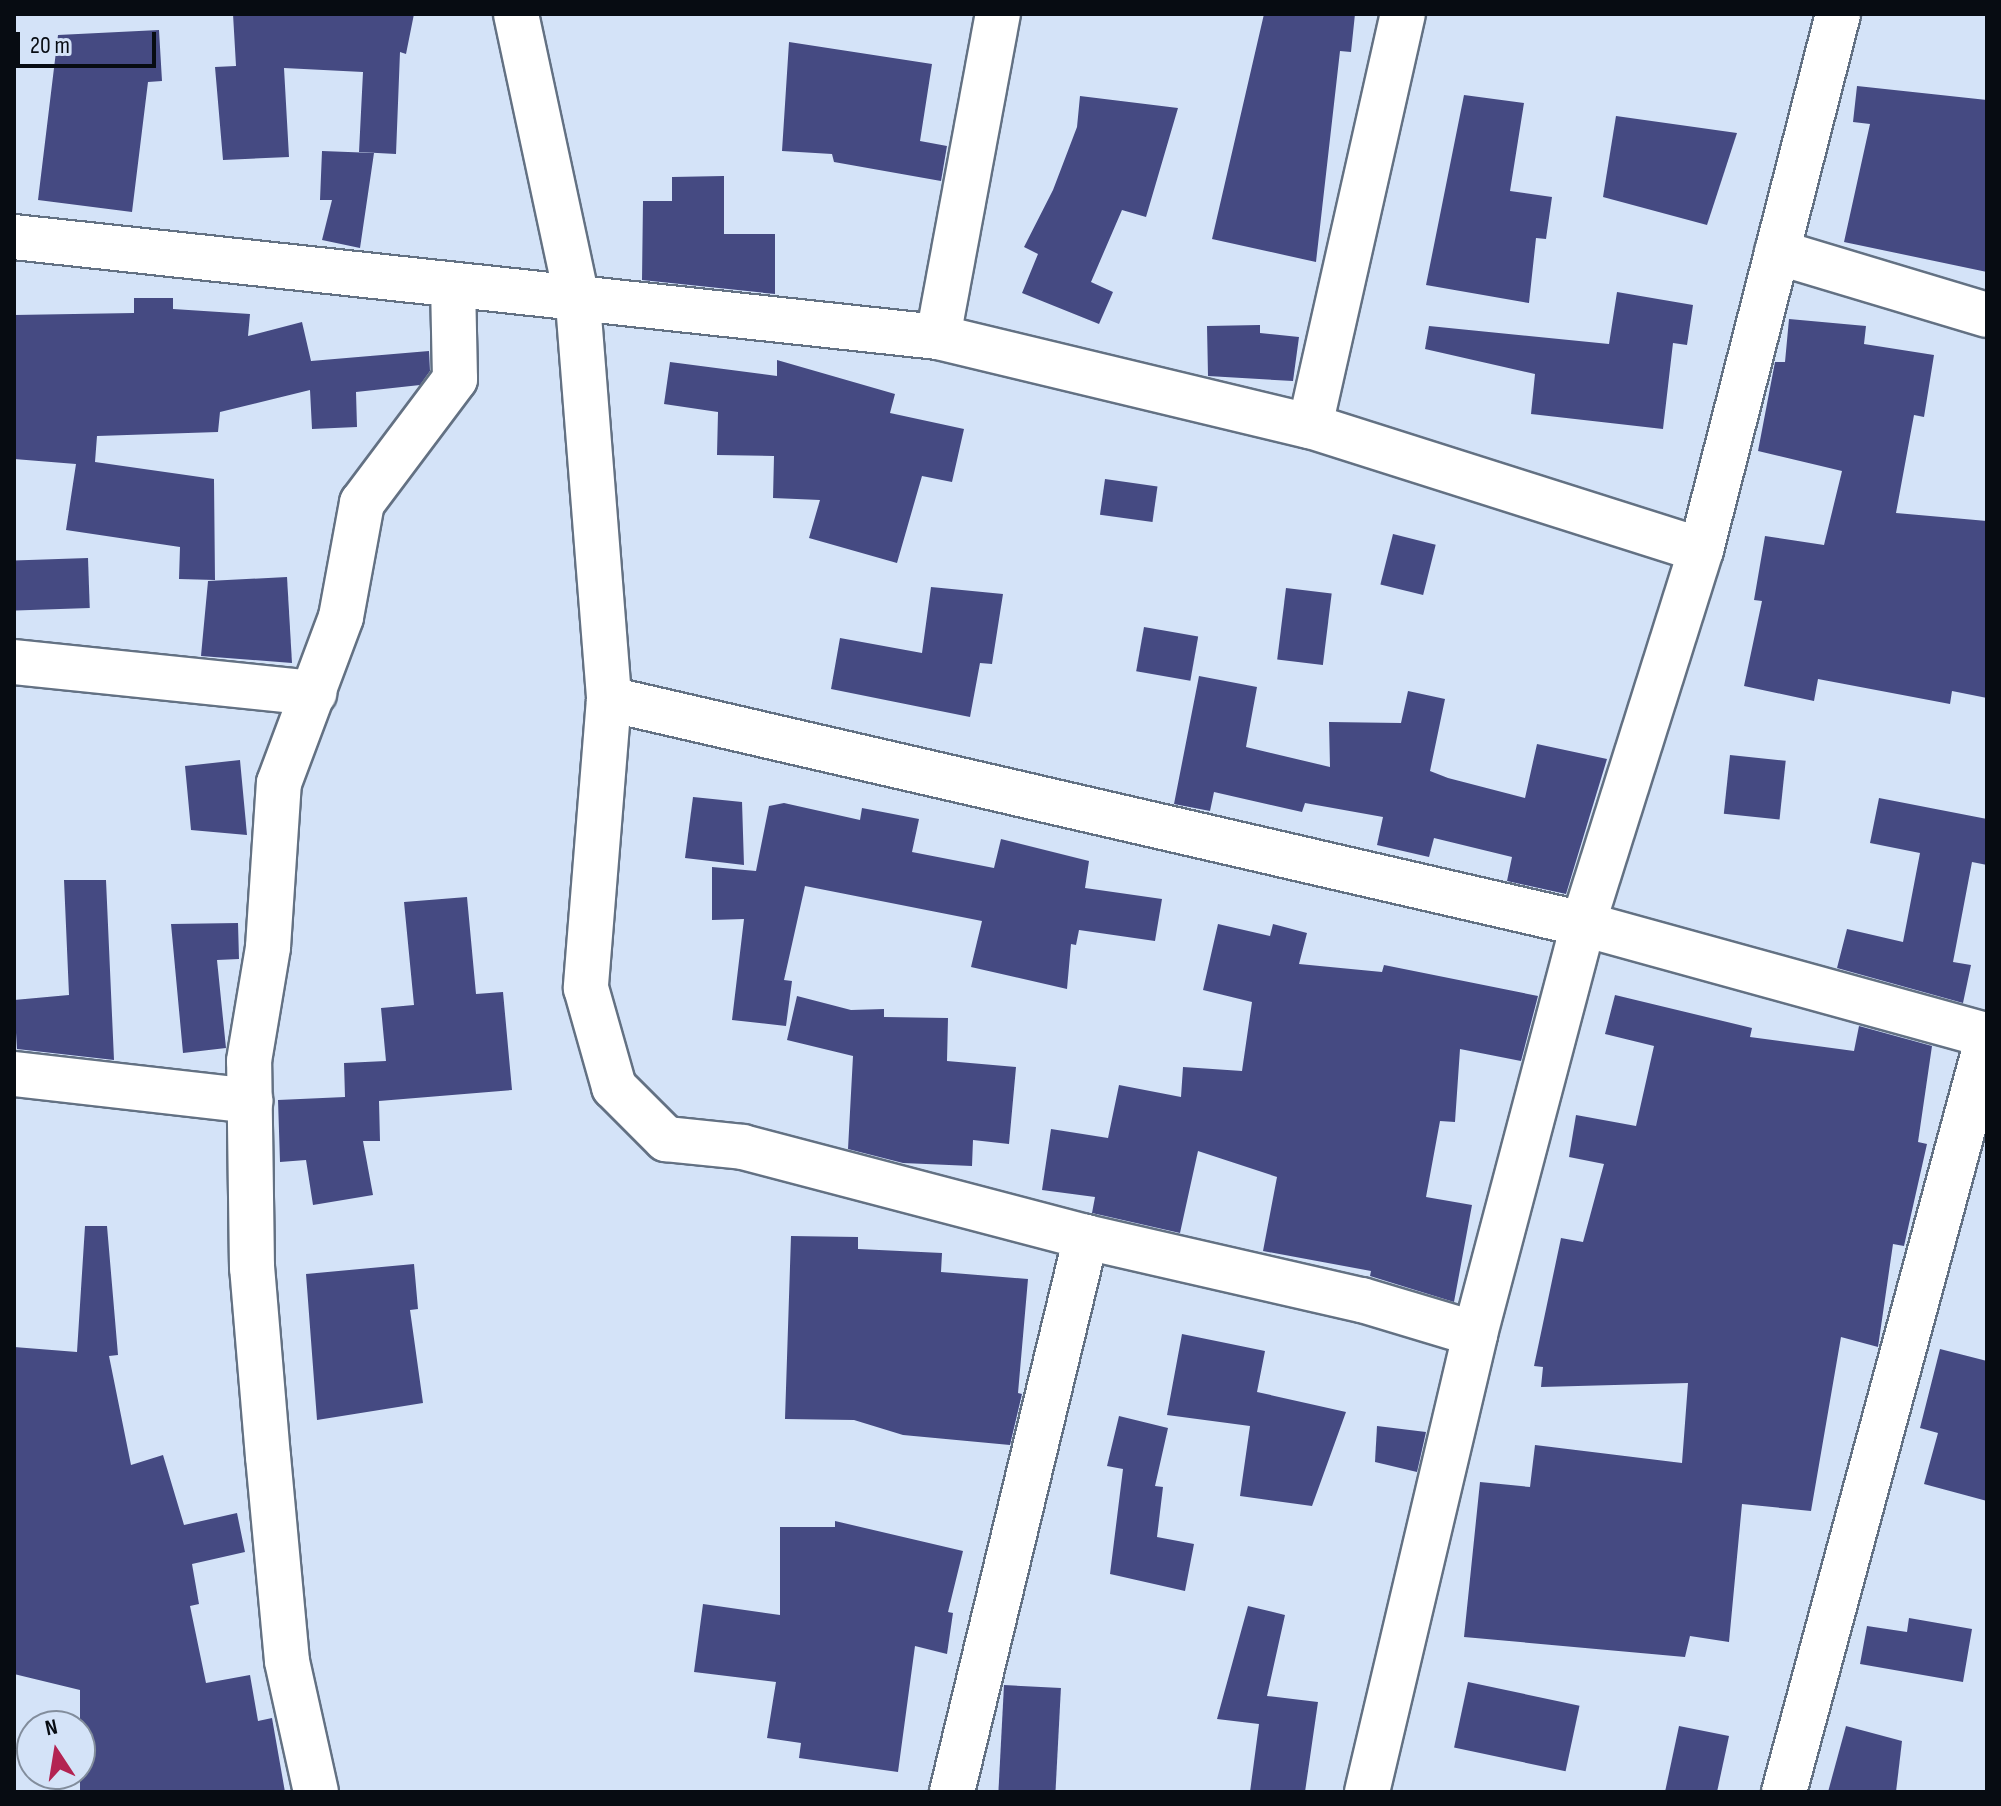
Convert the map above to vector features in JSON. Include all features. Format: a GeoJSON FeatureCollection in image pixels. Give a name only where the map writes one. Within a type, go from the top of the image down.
{"type":"FeatureCollection","features":[{"type":"Feature","properties":{"kind":"street"},"geometry":{"type":"LineString","coordinates":[[516,14],[578,303],[609,699],[586,988],[614,1087],[666,1139],[743,1147],[1086,1237],[1362,1300],[1475,1334]]}},
{"type":"Feature","properties":{"kind":"street"},"geometry":{"type":"LineString","coordinates":[[938,337],[998,14]]}},
{"type":"Feature","properties":{"kind":"street"},"geometry":{"type":"LineString","coordinates":[[1310,426],[1403,14]]}},
{"type":"Feature","properties":{"kind":"street"},"geometry":{"type":"LineString","coordinates":[[1367,1792],[1475,1334],[1583,924],[1701,550],[1838,14]]}},
{"type":"Feature","properties":{"kind":"street"},"geometry":{"type":"LineString","coordinates":[[14,237],[453,285],[578,303],[938,337],[1310,426],[1701,550]]}},
{"type":"Feature","properties":{"kind":"street"},"geometry":{"type":"LineString","coordinates":[[1777,252],[1987,315]]}},
{"type":"Feature","properties":{"kind":"street"},"geometry":{"type":"LineString","coordinates":[[316,1792],[287,1661],[252,1268],[250,1101],[279,783],[341,617],[362,503],[455,379],[453,285]]}},
{"type":"Feature","properties":{"kind":"street"},"geometry":{"type":"LineString","coordinates":[[14,662],[314,693]]}},
{"type":"Feature","properties":{"kind":"street"},"geometry":{"type":"LineString","coordinates":[[609,699],[1583,924],[1987,1037],[1784,1792]]}},
{"type":"Feature","properties":{"kind":"street"},"geometry":{"type":"LineString","coordinates":[[14,1074],[250,1101]]}},
{"type":"Feature","properties":{"kind":"street"},"geometry":{"type":"LineString","coordinates":[[952,1792],[1086,1237]]}},
{"type":"Feature","properties":{"kind":"building"},"geometry":{"type":"Polygon","coordinates":[[[233,14],[414,14],[406,54],[400,52],[396,154],[359,152],[363,72],[284,68],[289,157],[223,160],[215,67],[236,66],[233,14]]]}},
{"type":"Feature","properties":{"kind":"building"},"geometry":{"type":"Polygon","coordinates":[[[1264,14],[1355,14],[1351,52],[1340,51],[1316,262],[1212,239],[1264,14]]]}},
{"type":"Feature","properties":{"kind":"building"},"geometry":{"type":"Polygon","coordinates":[[[159,30],[162,81],[148,82],[132,212],[38,200],[58,35],[159,30]]]}},
{"type":"Feature","properties":{"kind":"building"},"geometry":{"type":"Polygon","coordinates":[[[789,42],[932,64],[920,141],[947,146],[941,181],[834,162],[832,154],[782,151],[789,42]]]}},
{"type":"Feature","properties":{"kind":"building"},"geometry":{"type":"Polygon","coordinates":[[[1857,86],[1987,100],[1987,272],[1844,242],[1870,124],[1853,122],[1857,86]]]}},
{"type":"Feature","properties":{"kind":"building"},"geometry":{"type":"Polygon","coordinates":[[[1464,95],[1524,103],[1510,191],[1552,197],[1546,239],[1536,238],[1529,303],[1426,285],[1464,95]]]}},
{"type":"Feature","properties":{"kind":"building"},"geometry":{"type":"Polygon","coordinates":[[[1080,96],[1178,108],[1146,217],[1122,210],[1091,282],[1113,292],[1099,324],[1022,293],[1038,254],[1024,247],[1053,190],[1077,127],[1080,96]]]}},
{"type":"Feature","properties":{"kind":"building"},"geometry":{"type":"Polygon","coordinates":[[[1616,116],[1737,133],[1707,225],[1603,197],[1616,116]]]}},
{"type":"Feature","properties":{"kind":"building"},"geometry":{"type":"Polygon","coordinates":[[[322,151],[374,153],[360,248],[322,240],[332,200],[320,200],[322,151]]]}},
{"type":"Feature","properties":{"kind":"building"},"geometry":{"type":"Polygon","coordinates":[[[724,176],[724,234],[775,234],[775,294],[642,280],[643,201],[672,201],[672,177],[724,176]]]}},
{"type":"Feature","properties":{"kind":"building"},"geometry":{"type":"Polygon","coordinates":[[[1617,292],[1693,305],[1687,345],[1673,343],[1663,429],[1531,414],[1535,374],[1425,349],[1429,326],[1609,344],[1617,292]]]}},
{"type":"Feature","properties":{"kind":"building"},"geometry":{"type":"Polygon","coordinates":[[[134,298],[173,298],[173,309],[250,314],[248,336],[302,322],[311,361],[429,351],[430,371],[420,385],[356,392],[357,427],[312,429],[310,390],[220,412],[218,432],[97,436],[95,462],[214,479],[215,580],[179,579],[180,547],[66,530],[76,464],[14,459],[14,315],[134,313],[134,298]]]}},
{"type":"Feature","properties":{"kind":"building"},"geometry":{"type":"Polygon","coordinates":[[[1789,319],[1866,326],[1864,344],[1934,355],[1924,417],[1914,415],[1896,513],[1987,521],[1987,698],[1952,691],[1950,704],[1818,679],[1814,701],[1744,686],[1762,601],[1754,600],[1765,536],[1824,545],[1842,471],[1758,451],[1775,362],[1785,362],[1789,319]]]}},
{"type":"Feature","properties":{"kind":"building"},"geometry":{"type":"Polygon","coordinates":[[[1260,325],[1260,333],[1299,337],[1293,381],[1208,376],[1207,326],[1260,325]]]}},
{"type":"Feature","properties":{"kind":"building"},"geometry":{"type":"Polygon","coordinates":[[[777,360],[895,394],[890,413],[964,429],[952,482],[922,476],[897,563],[809,538],[820,500],[773,498],[774,456],[717,455],[718,412],[664,404],[670,362],[777,376],[777,360]]]}},
{"type":"Feature","properties":{"kind":"building"},"geometry":{"type":"Polygon","coordinates":[[[1105,479],[1157,486],[1152,522],[1100,515],[1105,479]]]}},
{"type":"Feature","properties":{"kind":"building"},"geometry":{"type":"Polygon","coordinates":[[[1393,534],[1436,545],[1423,595],[1380,584],[1393,534]]]}},
{"type":"Feature","properties":{"kind":"building"},"geometry":{"type":"Polygon","coordinates":[[[88,558],[90,608],[16,611],[14,561],[88,558]]]}},
{"type":"Feature","properties":{"kind":"building"},"geometry":{"type":"Polygon","coordinates":[[[287,577],[292,663],[201,656],[208,581],[287,577]]]}},
{"type":"Feature","properties":{"kind":"building"},"geometry":{"type":"Polygon","coordinates":[[[931,587],[1003,594],[992,664],[980,663],[970,717],[831,689],[840,638],[922,653],[931,587]]]}},
{"type":"Feature","properties":{"kind":"building"},"geometry":{"type":"Polygon","coordinates":[[[1286,588],[1332,594],[1323,665],[1277,659],[1286,588]]]}},
{"type":"Feature","properties":{"kind":"building"},"geometry":{"type":"Polygon","coordinates":[[[1144,627],[1198,637],[1190,681],[1136,671],[1144,627]]]}},
{"type":"Feature","properties":{"kind":"building"},"geometry":{"type":"Polygon","coordinates":[[[1199,676],[1257,687],[1246,747],[1330,767],[1329,722],[1401,723],[1408,691],[1445,699],[1430,771],[1448,778],[1525,798],[1537,744],[1607,759],[1566,894],[1507,881],[1512,857],[1434,838],[1429,857],[1377,845],[1383,817],[1305,803],[1302,812],[1214,792],[1210,811],[1174,804],[1199,676]]]}},
{"type":"Feature","properties":{"kind":"building"},"geometry":{"type":"Polygon","coordinates":[[[1730,755],[1786,761],[1780,820],[1724,814],[1730,755]]]}},
{"type":"Feature","properties":{"kind":"building"},"geometry":{"type":"Polygon","coordinates":[[[240,760],[247,835],[191,830],[185,766],[240,760]]]}},
{"type":"Feature","properties":{"kind":"building"},"geometry":{"type":"Polygon","coordinates":[[[693,797],[742,802],[744,865],[685,858],[693,797]]]}},
{"type":"Feature","properties":{"kind":"building"},"geometry":{"type":"Polygon","coordinates":[[[1879,798],[1987,819],[1987,865],[1972,862],[1953,962],[1971,965],[1963,1003],[1837,968],[1847,929],[1903,942],[1920,853],[1870,843],[1879,798]]]}},
{"type":"Feature","properties":{"kind":"building"},"geometry":{"type":"Polygon","coordinates":[[[784,803],[860,820],[862,808],[919,819],[912,852],[994,868],[1001,839],[1089,861],[1085,888],[1162,899],[1155,941],[1079,930],[1076,945],[1071,944],[1067,989],[971,967],[982,921],[805,886],[784,980],[792,981],[786,1026],[732,1020],[744,919],[712,920],[712,867],[756,871],[769,806],[784,803]]]}},
{"type":"Feature","properties":{"kind":"building"},"geometry":{"type":"Polygon","coordinates":[[[64,880],[106,880],[114,1060],[17,1049],[14,1000],[69,995],[64,880]]]}},
{"type":"Feature","properties":{"kind":"building"},"geometry":{"type":"Polygon","coordinates":[[[467,897],[476,994],[503,992],[512,1090],[379,1101],[380,1141],[363,1141],[373,1195],[313,1205],[306,1160],[280,1162],[278,1100],[345,1097],[344,1063],[386,1061],[381,1008],[414,1005],[404,902],[467,897]]]}},
{"type":"Feature","properties":{"kind":"building"},"geometry":{"type":"Polygon","coordinates":[[[238,923],[239,959],[217,960],[226,1048],[183,1053],[171,924],[238,923]]]}},
{"type":"Feature","properties":{"kind":"building"},"geometry":{"type":"Polygon","coordinates":[[[1218,924],[1270,936],[1273,924],[1307,933],[1299,964],[1382,972],[1384,965],[1538,996],[1521,1061],[1460,1049],[1455,1122],[1440,1121],[1426,1197],[1472,1205],[1454,1302],[1370,1276],[1371,1271],[1263,1251],[1277,1177],[1198,1151],[1180,1233],[1092,1213],[1095,1197],[1042,1190],[1051,1129],[1108,1138],[1119,1085],[1181,1097],[1183,1067],[1242,1071],[1252,1002],[1203,990],[1218,924]]]}},
{"type":"Feature","properties":{"kind":"building"},"geometry":{"type":"Polygon","coordinates":[[[1615,995],[1752,1028],[1750,1037],[1854,1051],[1859,1026],[1932,1046],[1918,1142],[1927,1144],[1904,1246],[1893,1244],[1878,1347],[1841,1337],[1811,1511],[1742,1504],[1729,1642],[1690,1636],[1685,1657],[1464,1637],[1480,1482],[1530,1487],[1535,1445],[1682,1463],[1688,1383],[1541,1387],[1543,1367],[1534,1366],[1561,1238],[1583,1242],[1604,1164],[1569,1157],[1576,1115],[1636,1126],[1654,1046],[1605,1034],[1615,995]]]}},
{"type":"Feature","properties":{"kind":"building"},"geometry":{"type":"Polygon","coordinates":[[[797,996],[851,1010],[884,1009],[884,1017],[948,1018],[947,1061],[1016,1067],[1009,1144],[973,1140],[972,1166],[903,1163],[848,1149],[853,1056],[787,1040],[797,996]]]}},
{"type":"Feature","properties":{"kind":"building"},"geometry":{"type":"Polygon","coordinates":[[[85,1226],[107,1226],[118,1355],[109,1356],[131,1465],[163,1455],[184,1525],[237,1513],[245,1552],[192,1564],[199,1604],[190,1606],[206,1683],[250,1675],[258,1721],[272,1718],[285,1792],[80,1792],[96,1790],[96,1710],[80,1710],[80,1690],[14,1674],[14,1347],[77,1352],[85,1226]]]}},
{"type":"Feature","properties":{"kind":"building"},"geometry":{"type":"Polygon","coordinates":[[[791,1236],[858,1237],[858,1249],[942,1253],[941,1272],[1028,1279],[1018,1393],[1022,1394],[1010,1445],[903,1435],[854,1420],[785,1419],[791,1236]]]}},
{"type":"Feature","properties":{"kind":"building"},"geometry":{"type":"Polygon","coordinates":[[[414,1264],[418,1309],[410,1310],[423,1403],[317,1420],[306,1274],[414,1264]]]}},
{"type":"Feature","properties":{"kind":"building"},"geometry":{"type":"Polygon","coordinates":[[[1182,1334],[1265,1351],[1257,1392],[1346,1412],[1312,1506],[1240,1496],[1250,1426],[1167,1415],[1182,1334]]]}},
{"type":"Feature","properties":{"kind":"building"},"geometry":{"type":"Polygon","coordinates":[[[1940,1349],[1987,1361],[1987,1501],[1924,1484],[1938,1433],[1920,1428],[1940,1349]]]}},
{"type":"Feature","properties":{"kind":"building"},"geometry":{"type":"Polygon","coordinates":[[[1119,1416],[1168,1428],[1155,1486],[1163,1487],[1157,1537],[1194,1544],[1185,1591],[1110,1574],[1123,1469],[1107,1466],[1119,1416]]]}},
{"type":"Feature","properties":{"kind":"building"},"geometry":{"type":"Polygon","coordinates":[[[1377,1426],[1426,1432],[1417,1472],[1375,1462],[1377,1426]]]}},
{"type":"Feature","properties":{"kind":"building"},"geometry":{"type":"Polygon","coordinates":[[[835,1521],[963,1551],[948,1612],[953,1613],[947,1654],[915,1646],[898,1772],[799,1758],[801,1743],[767,1738],[776,1682],[694,1672],[703,1604],[780,1615],[780,1527],[835,1527],[835,1521]]]}},
{"type":"Feature","properties":{"kind":"building"},"geometry":{"type":"Polygon","coordinates":[[[1248,1606],[1285,1615],[1267,1696],[1318,1702],[1305,1792],[1250,1792],[1259,1724],[1217,1719],[1248,1606]]]}},
{"type":"Feature","properties":{"kind":"building"},"geometry":{"type":"Polygon","coordinates":[[[1909,1618],[1972,1629],[1963,1682],[1860,1664],[1867,1626],[1907,1632],[1909,1618]]]}},
{"type":"Feature","properties":{"kind":"building"},"geometry":{"type":"Polygon","coordinates":[[[1468,1682],[1580,1706],[1566,1771],[1454,1748],[1468,1682]]]}},
{"type":"Feature","properties":{"kind":"building"},"geometry":{"type":"Polygon","coordinates":[[[1004,1685],[1061,1688],[1055,1792],[998,1792],[1004,1685]]]}},
{"type":"Feature","properties":{"kind":"building"},"geometry":{"type":"Polygon","coordinates":[[[1679,1726],[1729,1736],[1717,1792],[1665,1792],[1679,1726]]]}},
{"type":"Feature","properties":{"kind":"building"},"geometry":{"type":"Polygon","coordinates":[[[1846,1726],[1902,1741],[1896,1792],[1828,1792],[1846,1726]]]}}]}
